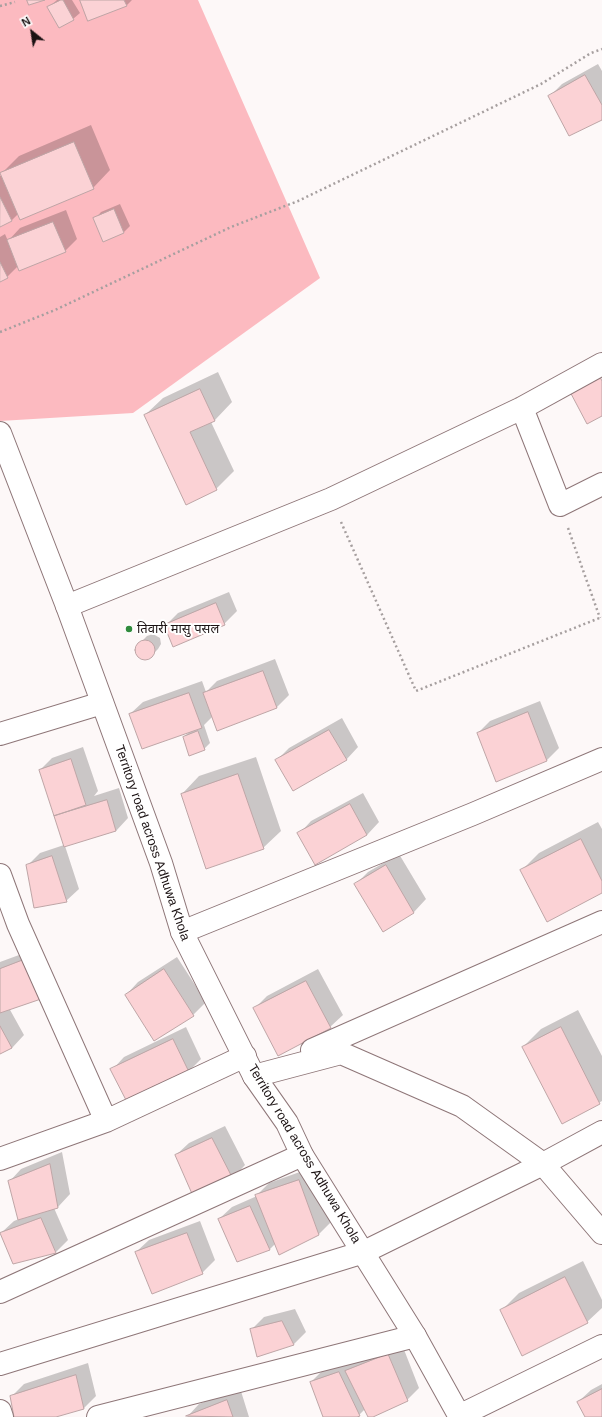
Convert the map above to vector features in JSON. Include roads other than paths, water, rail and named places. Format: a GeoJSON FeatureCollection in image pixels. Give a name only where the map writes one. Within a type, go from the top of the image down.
{"type":"FeatureCollection","features":[{"type":"Feature","properties":{"kind":"street"},"geometry":{"type":"LineString","coordinates":[[67,606],[331,499],[522,408],[602,364]]}},
{"type":"Feature","properties":{"kind":"street"},"geometry":{"type":"LineString","coordinates":[[522,408],[560,505],[602,484]]}},
{"type":"Feature","properties":{"kind":"street","name":"Territory road across Adhuwa Khola"},"geometry":{"type":"LineString","coordinates":[[0,433],[67,606],[161,863],[182,932],[254,1076],[287,1123],[302,1155],[364,1252],[415,1336],[459,1416]]}},
{"type":"Feature","properties":{"kind":"street"},"geometry":{"type":"LineString","coordinates":[[0,734],[102,703]]}},
{"type":"Feature","properties":{"kind":"street"},"geometry":{"type":"LineString","coordinates":[[182,932],[473,814],[602,759]]}},
{"type":"Feature","properties":{"kind":"street"},"geometry":{"type":"LineString","coordinates":[[0,876],[18,924],[106,1121]]}},
{"type":"Feature","properties":{"kind":"street"},"geometry":{"type":"LineString","coordinates":[[254,1076],[602,922]]}},
{"type":"Feature","properties":{"kind":"street"},"geometry":{"type":"LineString","coordinates":[[254,1076],[341,1053],[462,1106],[543,1164],[602,1233]]}},
{"type":"Feature","properties":{"kind":"street"},"geometry":{"type":"LineString","coordinates":[[0,1158],[106,1121],[245,1056]]}},
{"type":"Feature","properties":{"kind":"street"},"geometry":{"type":"LineString","coordinates":[[0,1364],[364,1252],[543,1164],[602,1132]]}},
{"type":"Feature","properties":{"kind":"street"},"geometry":{"type":"LineString","coordinates":[[0,1292],[302,1155]]}},
{"type":"Feature","properties":{"kind":"street"},"geometry":{"type":"LineString","coordinates":[[98,1417],[415,1336]]}},
{"type":"Feature","properties":{"kind":"street"},"geometry":{"type":"LineString","coordinates":[[459,1416],[602,1346]]}},
{"type":"Feature","properties":{"kind":"street"},"geometry":{"type":"LineString","coordinates":[[0,1411],[2,1417]]}},
{"type":"Feature","properties":{"kind":"place","name":"तिवारी मासु पसल"},"geometry":{"type":"Point","coordinates":[129,629]}}]}
